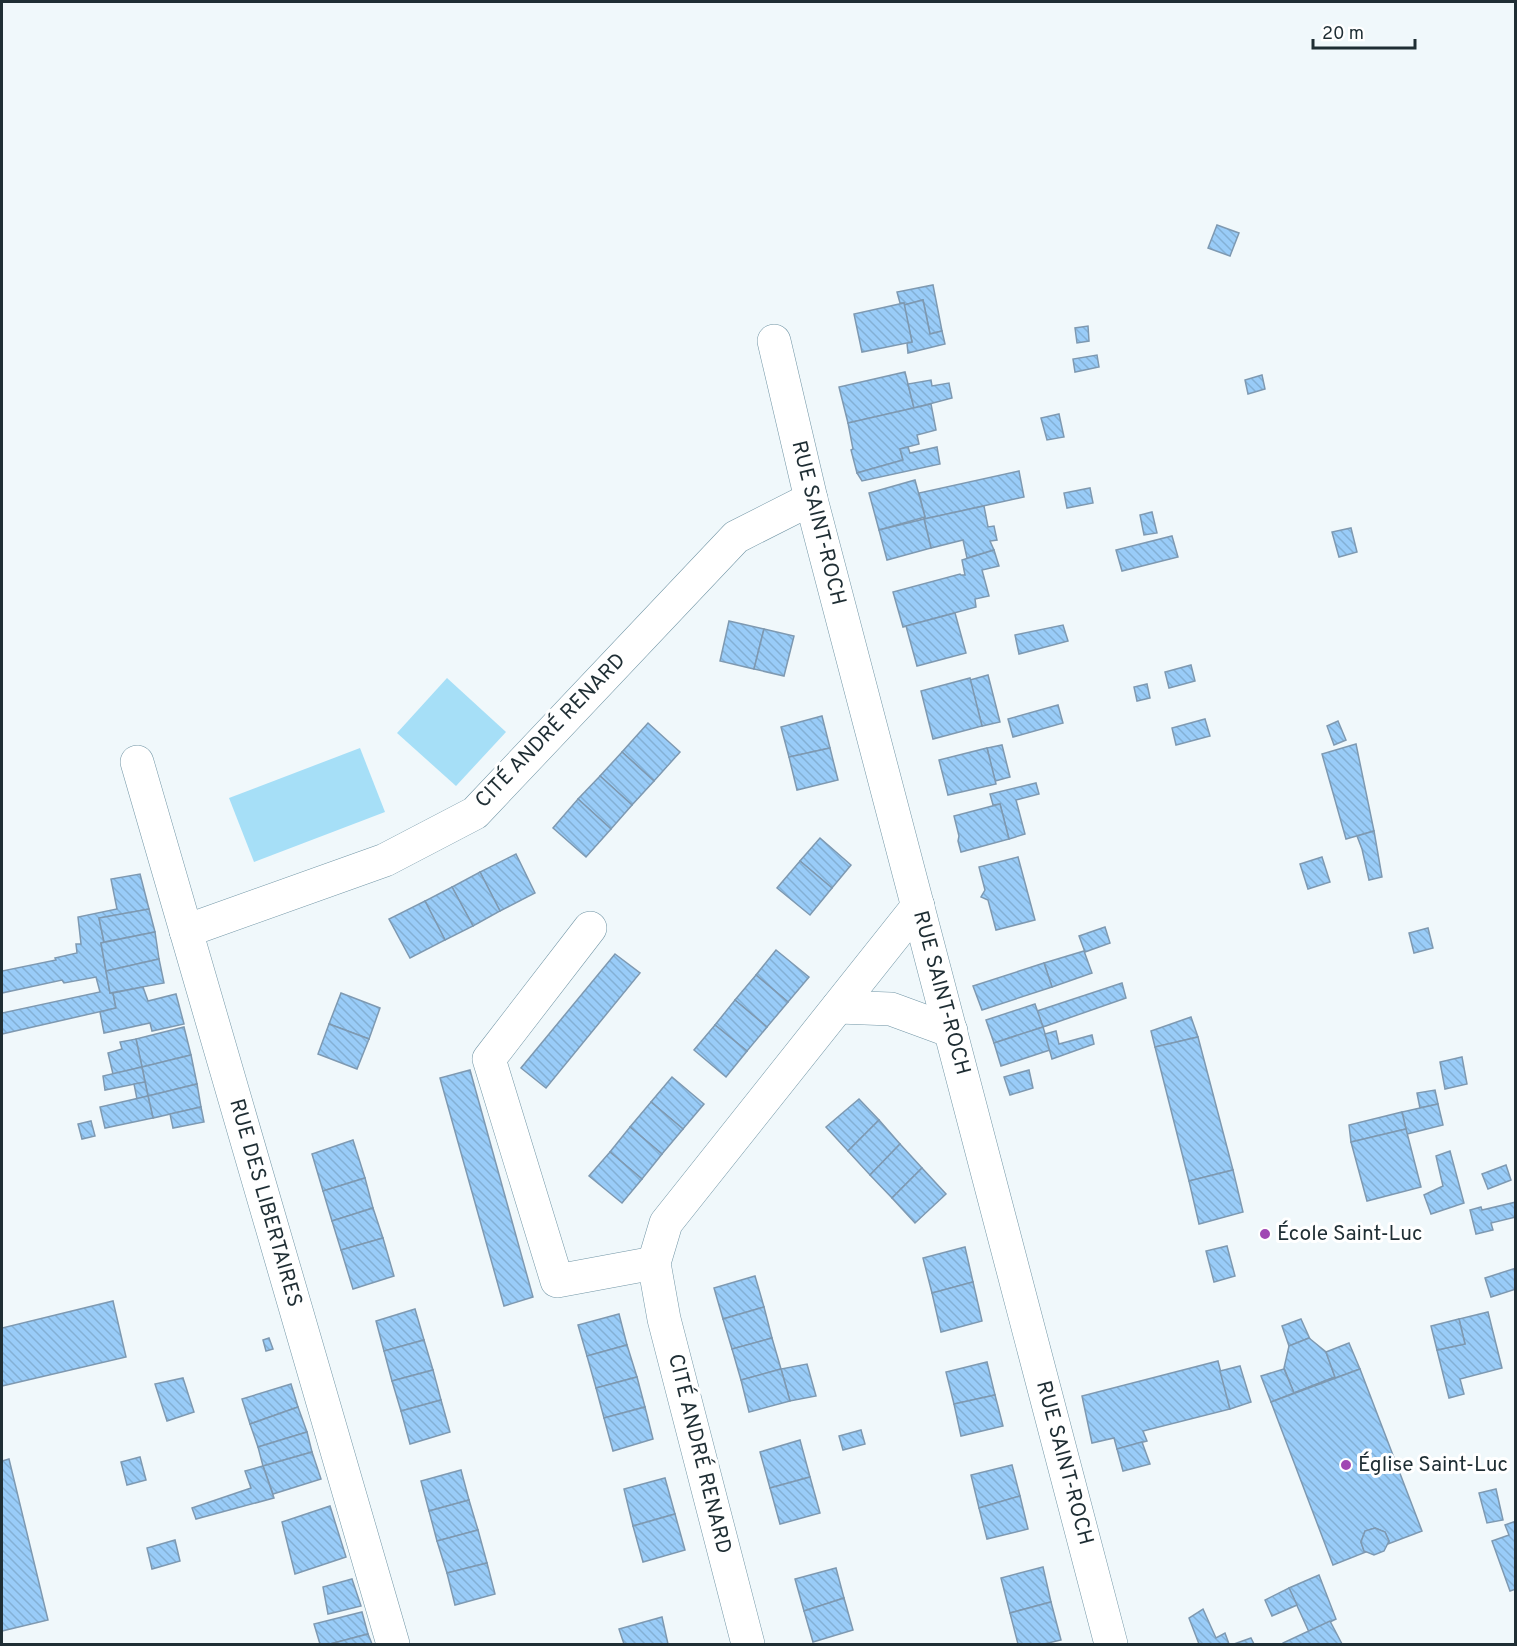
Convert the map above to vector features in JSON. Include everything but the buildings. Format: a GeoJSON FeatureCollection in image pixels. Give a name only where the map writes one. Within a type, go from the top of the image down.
{"type":"FeatureCollection","features":[{"type":"Feature","properties":{"kind":"street","name":"RUE SAINT-ROCH"},"geometry":{"type":"LineString","coordinates":[[774,341],[811,499],[1111,1644]]}},
{"type":"Feature","properties":{"kind":"street","name":"CITÉ ANDRÉ RENARD"},"geometry":{"type":"LineString","coordinates":[[186,931],[385,860],[475,813],[736,537],[811,499]]}},
{"type":"Feature","properties":{"kind":"street","name":"RUE DES LIBERTAIRES"},"geometry":{"type":"LineString","coordinates":[[137,762],[393,1644]]}},
{"type":"Feature","properties":{"kind":"street","name":"CITÉ ANDRÉ RENARD"},"geometry":{"type":"LineString","coordinates":[[748,1644],[664,1319],[654,1263],[666,1223],[918,906]]}},
{"type":"Feature","properties":{"kind":"street"},"geometry":{"type":"LineString","coordinates":[[590,928],[489,1059],[557,1281],[654,1263]]}},
{"type":"Feature","properties":{"kind":"street"},"geometry":{"type":"LineString","coordinates":[[838,1007],[891,1009],[951,1031]]}},
{"type":"Feature","properties":{"kind":"shaded area"},"geometry":{"type":"Polygon","coordinates":[[[447,678],[506,732],[456,786],[397,733],[447,678]]]}},
{"type":"Feature","properties":{"kind":"shaded area"},"geometry":{"type":"Polygon","coordinates":[[[360,748],[385,812],[254,862],[229,798],[360,748]]]}},
{"type":"Feature","properties":{"kind":"place","name":"École Saint-Luc"},"geometry":{"type":"Point","coordinates":[1265,1234]}},
{"type":"Feature","properties":{"kind":"place","name":"Église Saint-Luc"},"geometry":{"type":"Point","coordinates":[1346,1465]}}]}
